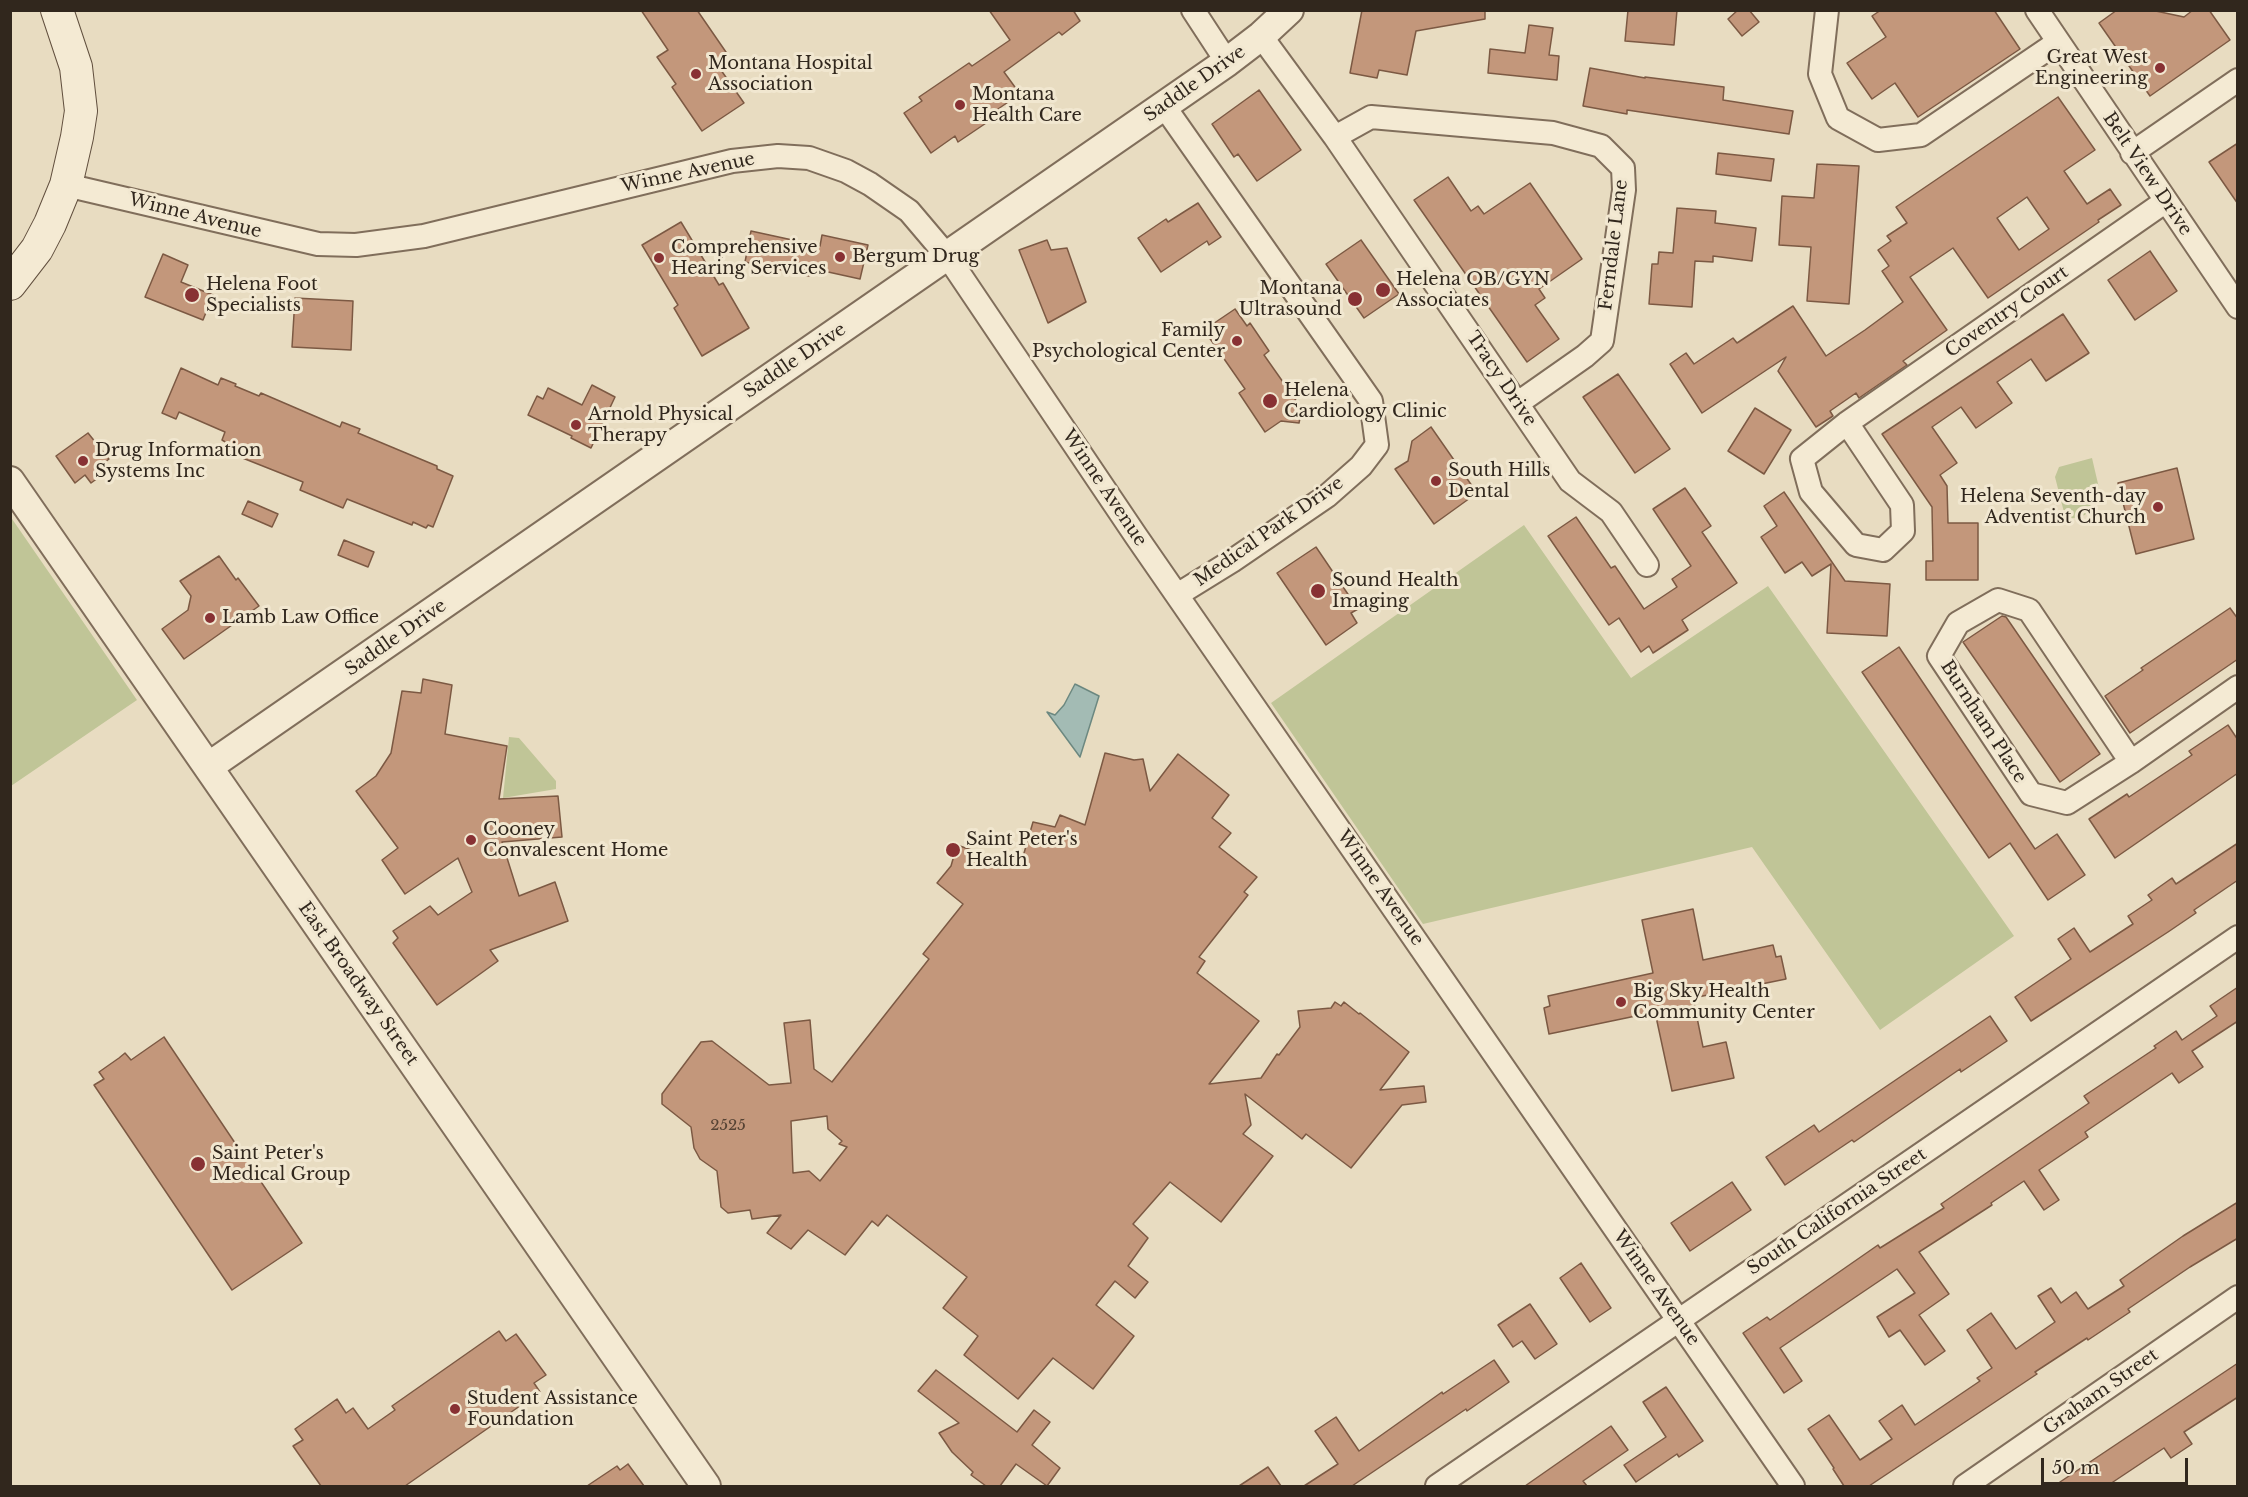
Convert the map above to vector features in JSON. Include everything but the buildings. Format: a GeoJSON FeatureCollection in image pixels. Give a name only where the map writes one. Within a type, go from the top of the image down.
{"type":"FeatureCollection","features":[{"type":"Feature","properties":{"kind":"main road"},"geometry":{"type":"LineString","coordinates":[[10,284],[37,249],[50,224],[66,185],[77,137],[81,111],[76,67],[57,10]]}},
{"type":"Feature","properties":{"kind":"street"},"geometry":{"type":"LineString","coordinates":[[1192,10],[1227,62]]}},
{"type":"Feature","properties":{"kind":"street","name":"Saddle Drive"},"geometry":{"type":"LineString","coordinates":[[208,767],[1227,62],[1261,36],[1289,10]]}},
{"type":"Feature","properties":{"kind":"street"},"geometry":{"type":"LineString","coordinates":[[1827,10],[1820,74],[1838,118],[1878,140],[1921,135],[2058,42]]}},
{"type":"Feature","properties":{"kind":"street","name":"Belt View Drive"},"geometry":{"type":"LineString","coordinates":[[2037,10],[2238,307]]}},
{"type":"Feature","properties":{"kind":"street","name":"Tracy Drive"},"geometry":{"type":"LineString","coordinates":[[1261,36],[1335,137],[1570,481],[1611,512],[1647,565]]}},
{"type":"Feature","properties":{"kind":"street"},"geometry":{"type":"LineString","coordinates":[[2132,153],[2238,80]]}},
{"type":"Feature","properties":{"kind":"street","name":"Medical Park Drive"},"geometry":{"type":"LineString","coordinates":[[1164,106],[1371,401],[1377,445],[1361,466],[1327,496],[1232,561],[1177,595]]}},
{"type":"Feature","properties":{"kind":"street","name":"Ferndale Lane"},"geometry":{"type":"LineString","coordinates":[[1335,137],[1371,117],[1553,133],[1601,146],[1623,168],[1624,190],[1602,341],[1518,403]]}},
{"type":"Feature","properties":{"kind":"street","name":"Winne Avenue"},"geometry":{"type":"LineString","coordinates":[[66,185],[318,244],[356,245],[424,236],[732,161],[778,156],[809,158],[846,171],[870,184],[909,211],[948,257],[1177,595],[1793,1486]]}},
{"type":"Feature","properties":{"kind":"street","name":"Coventry Court"},"geometry":{"type":"LineString","coordinates":[[1847,423],[1902,505],[1903,531],[1883,550],[1856,545],[1811,492],[1802,459],[1847,423],[2166,201]]}},
{"type":"Feature","properties":{"kind":"street","name":"East Broadway Street"},"geometry":{"type":"LineString","coordinates":[[10,481],[706,1486]]}},
{"type":"Feature","properties":{"kind":"street","name":"Burnham Place"},"geometry":{"type":"LineString","coordinates":[[2131,762],[2029,610],[1998,600],[1958,623],[1940,656],[2031,794],[2067,803],[2131,762],[2238,687]]}},
{"type":"Feature","properties":{"kind":"street","name":"South California Street"},"geometry":{"type":"LineString","coordinates":[[1437,1486],[2238,937]]}},
{"type":"Feature","properties":{"kind":"street","name":"Graham Street"},"geometry":{"type":"LineString","coordinates":[[1965,1486],[2238,1297]]}},
{"type":"Feature","properties":{"kind":"green space"},"geometry":{"type":"Polygon","coordinates":[[[2092,458],[2099,488],[2098,493],[2085,515],[2066,520],[2055,477],[2059,467],[2092,458]]]}},
{"type":"Feature","properties":{"kind":"green space"},"geometry":{"type":"Polygon","coordinates":[[[10,516],[137,700],[11,786],[10,786],[10,516]]]}},
{"type":"Feature","properties":{"kind":"green space"},"geometry":{"type":"Polygon","coordinates":[[[1524,525],[1631,678],[1768,586],[2014,936],[1880,1030],[1752,847],[1423,924],[1271,703],[1524,525]]]}},
{"type":"Feature","properties":{"kind":"green space"},"geometry":{"type":"Polygon","coordinates":[[[509,737],[519,738],[556,781],[556,789],[503,798],[509,737]]]}},
{"type":"Feature","properties":{"kind":"water"},"geometry":{"type":"Polygon","coordinates":[[[1075,684],[1099,696],[1080,757],[1047,712],[1055,715],[1064,705],[1075,684]]]}},
{"type":"Feature","properties":{"kind":"place","name":"Great West Engineering"},"geometry":{"type":"Point","coordinates":[2160,68]}},
{"type":"Feature","properties":{"kind":"place","name":"Montana Hospital Association"},"geometry":{"type":"Point","coordinates":[696,74]}},
{"type":"Feature","properties":{"kind":"place","name":"Montana Health Care"},"geometry":{"type":"Point","coordinates":[960,105]}},
{"type":"Feature","properties":{"kind":"place","name":"Bergum Drug"},"geometry":{"type":"Point","coordinates":[840,257]}},
{"type":"Feature","properties":{"kind":"place","name":"Comprehensive Hearing Services"},"geometry":{"type":"Point","coordinates":[659,258]}},
{"type":"Feature","properties":{"kind":"place","name":"Helena OB/GYN Associates"},"geometry":{"type":"Point","coordinates":[1383,290]}},
{"type":"Feature","properties":{"kind":"place","name":"Helena Foot Specialists"},"geometry":{"type":"Point","coordinates":[192,295]}},
{"type":"Feature","properties":{"kind":"place","name":"Montana Ultrasound"},"geometry":{"type":"Point","coordinates":[1355,299]}},
{"type":"Feature","properties":{"kind":"place","name":"Family Psychological Center"},"geometry":{"type":"Point","coordinates":[1237,341]}},
{"type":"Feature","properties":{"kind":"place","name":"Helena Cardiology Clinic"},"geometry":{"type":"Point","coordinates":[1270,401]}},
{"type":"Feature","properties":{"kind":"place","name":"Arnold Physical Therapy"},"geometry":{"type":"Point","coordinates":[576,425]}},
{"type":"Feature","properties":{"kind":"place","name":"Drug Information Systems Inc"},"geometry":{"type":"Point","coordinates":[83,461]}},
{"type":"Feature","properties":{"kind":"place","name":"South Hills Dental"},"geometry":{"type":"Point","coordinates":[1436,481]}},
{"type":"Feature","properties":{"kind":"place","name":"Helena Seventh-day Adventist Church"},"geometry":{"type":"Point","coordinates":[2158,507]}},
{"type":"Feature","properties":{"kind":"place","name":"Sound Health Imaging"},"geometry":{"type":"Point","coordinates":[1318,591]}},
{"type":"Feature","properties":{"kind":"place","name":"Lamb Law Office"},"geometry":{"type":"Point","coordinates":[210,618]}},
{"type":"Feature","properties":{"kind":"place","name":"Cooney Convalescent Home"},"geometry":{"type":"Point","coordinates":[471,840]}},
{"type":"Feature","properties":{"kind":"place","name":"Saint Peter's Health"},"geometry":{"type":"Point","coordinates":[953,850]}},
{"type":"Feature","properties":{"kind":"place","name":"Big Sky Health Community Center"},"geometry":{"type":"Point","coordinates":[1621,1002]}},
{"type":"Feature","properties":{"kind":"place","name":"Saint Peter's Medical Group"},"geometry":{"type":"Point","coordinates":[198,1164]}},
{"type":"Feature","properties":{"kind":"place","name":"Student Assistance Foundation"},"geometry":{"type":"Point","coordinates":[455,1409]}}]}
